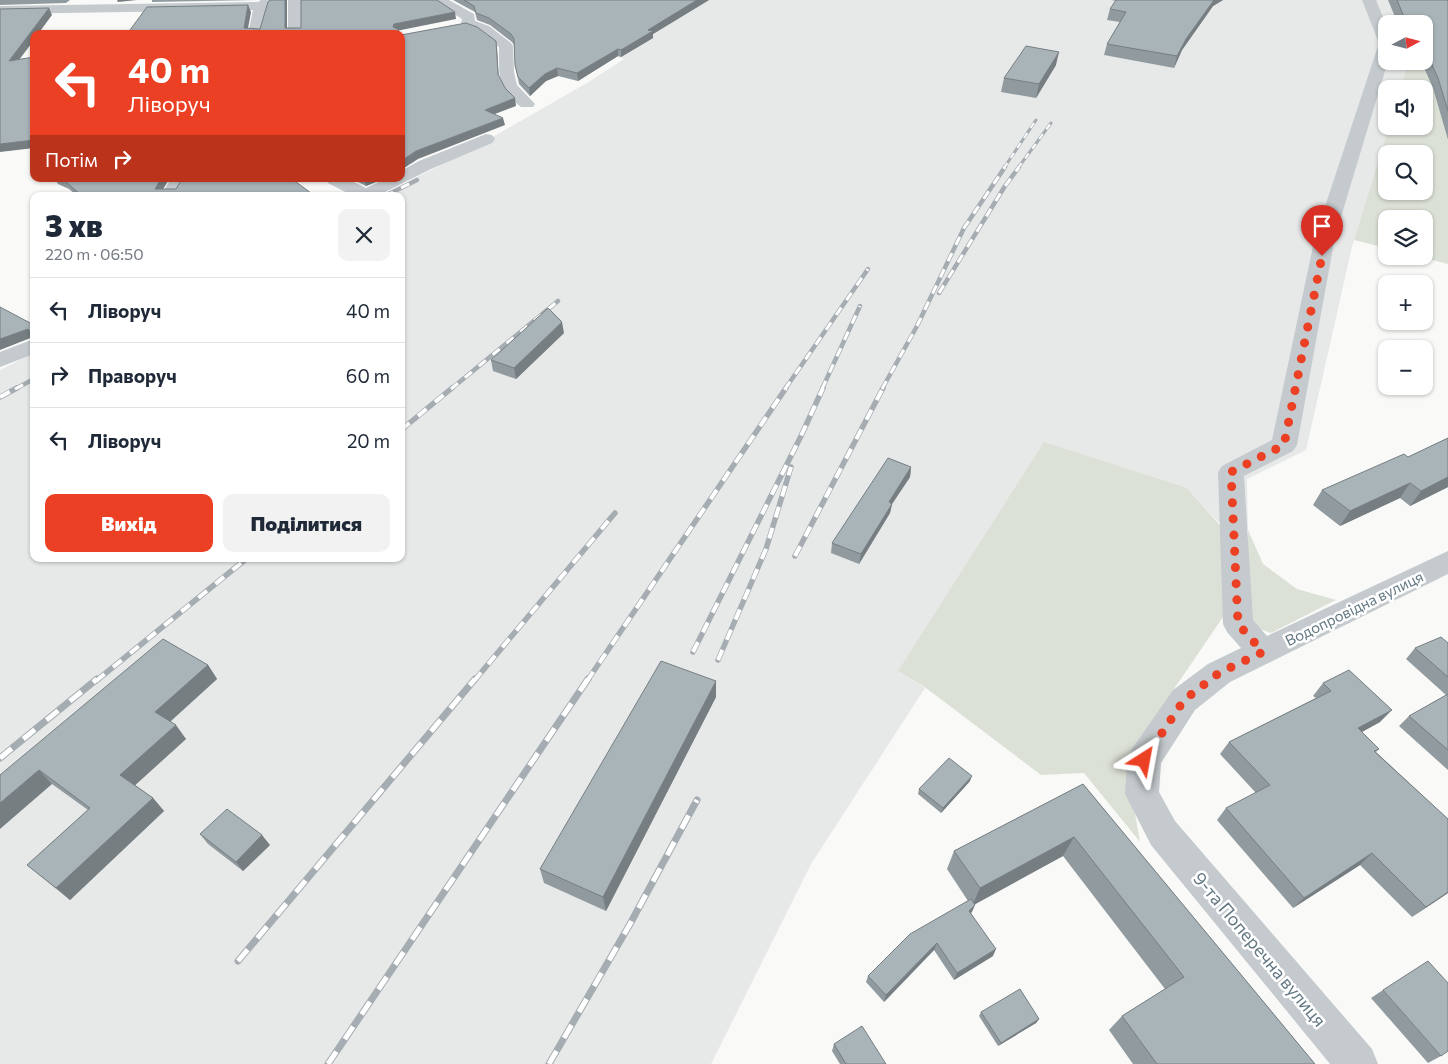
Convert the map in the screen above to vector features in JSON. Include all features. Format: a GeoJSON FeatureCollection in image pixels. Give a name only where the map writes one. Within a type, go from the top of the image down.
{"type":"FeatureCollection","features":[{"type":"Feature","properties":{"kind":"street"},"geometry":{"type":"LineString","coordinates":[[295,0],[295,30]]}},
{"type":"Feature","properties":{"kind":"street"},"geometry":{"type":"LineString","coordinates":[[439,0],[469,17],[468,23]]}},
{"type":"Feature","properties":{"kind":"street"},"geometry":{"type":"LineString","coordinates":[[1263,652],[1238,624],[1231,472],[1284,445],[1325,237],[1386,43],[1369,0]]}},
{"type":"Feature","properties":{"kind":"street"},"geometry":{"type":"LineString","coordinates":[[0,10],[265,3],[255,30]]}},
{"type":"Feature","properties":{"kind":"street"},"geometry":{"type":"LineString","coordinates":[[452,26],[468,23],[484,30],[506,46],[505,71],[507,82],[517,97],[528,104]]}},
{"type":"Feature","properties":{"kind":"street"},"geometry":{"type":"LineString","coordinates":[[405,176],[425,165],[486,139]]}},
{"type":"Feature","properties":{"kind":"street"},"geometry":{"type":"LineString","coordinates":[[339,182],[358,192]]}},
{"type":"Feature","properties":{"kind":"street"},"geometry":{"type":"LineString","coordinates":[[372,192],[394,182]]}},
{"type":"Feature","properties":{"kind":"street"},"geometry":{"type":"LineString","coordinates":[[0,360],[30,348]]}},
{"type":"Feature","properties":{"kind":"street","name":"Водопровідна вулиця"},"geometry":{"type":"LineString","coordinates":[[1163,833],[1142,794],[1144,760],[1184,700],[1219,673],[1448,562]]}},
{"type":"Feature","properties":{"kind":"street","name":"9-та Поперечна вулиця"},"geometry":{"type":"LineString","coordinates":[[1163,833],[1358,1064]]}},
{"type":"Feature","properties":{"kind":"shaded area"},"geometry":{"type":"Polygon","coordinates":[[[633,0],[1448,0],[1448,140],[1433,88],[1433,80],[1429,80],[1425,70],[1433,70],[1433,15],[1378,15],[1378,70],[1406,70],[1403,80],[1378,80],[1378,135],[1386,135],[1383,145],[1378,145],[1378,162],[1352,247],[1306,450],[1247,479],[1248,530],[1218,522],[1187,488],[898,671],[925,688],[811,864],[711,1064],[0,1064],[0,370],[30,355],[30,562],[405,562],[405,192],[387,192],[461,155],[587,83],[624,59],[606,53],[633,0]]]}},
{"type":"Feature","properties":{"kind":"shaded area"},"geometry":{"type":"Polygon","coordinates":[[[1406,70],[1425,70],[1429,80],[1403,80],[1406,70]]]}},
{"type":"Feature","properties":{"kind":"shaded area"},"geometry":{"type":"Polygon","coordinates":[[[1433,88],[1448,140],[1448,264],[1433,260],[1433,210],[1378,210],[1378,246],[1354,240],[1378,162],[1378,200],[1433,200],[1433,145],[1383,145],[1386,135],[1433,135],[1433,88]]]}},
{"type":"Feature","properties":{"kind":"shaded area"},"geometry":{"type":"Polygon","coordinates":[[[1044,442],[1187,488],[1225,531],[1228,580],[1223,617],[1129,755],[1131,790],[1140,842],[1084,773],[1041,775],[926,688],[898,671],[1044,442]]]}},
{"type":"Feature","properties":{"kind":"shaded area"},"geometry":{"type":"Polygon","coordinates":[[[1248,530],[1263,564],[1297,589],[1336,600],[1271,633],[1257,628],[1247,617],[1248,530]]]}},
{"type":"Feature","properties":{"kind":"building"},"geometry":{"type":"Polygon","coordinates":[[[270,0],[285,0],[285,28],[301,28],[301,0],[437,0],[455,12],[394,24],[393,27],[398,30],[130,30],[147,7],[248,5],[244,28],[260,29],[270,0]]]}},
{"type":"Feature","properties":{"kind":"building"},"geometry":{"type":"Polygon","coordinates":[[[464,0],[697,0],[648,30],[653,31],[621,50],[618,49],[577,73],[557,68],[545,74],[529,88],[518,77],[515,65],[514,39],[511,34],[489,18],[476,13],[474,6],[464,0]]]}},
{"type":"Feature","properties":{"kind":"building"},"geometry":{"type":"Polygon","coordinates":[[[1116,0],[1214,0],[1186,39],[1177,56],[1107,44],[1126,12],[1110,9],[1116,0]]]}},
{"type":"Feature","properties":{"kind":"building"},"geometry":{"type":"Polygon","coordinates":[[[1397,0],[1448,0],[1448,111],[1433,67],[1433,15],[1403,15],[1397,0]]]}},
{"type":"Feature","properties":{"kind":"building"},"geometry":{"type":"Polygon","coordinates":[[[49,8],[32,30],[30,30],[30,33],[9,61],[30,58],[30,140],[0,144],[0,9],[49,8]]]}},
{"type":"Feature","properties":{"kind":"building"},"geometry":{"type":"Polygon","coordinates":[[[466,23],[477,27],[496,41],[498,74],[505,88],[515,98],[485,110],[503,118],[416,151],[405,158],[405,34],[466,23]]]}},
{"type":"Feature","properties":{"kind":"building"},"geometry":{"type":"Polygon","coordinates":[[[1026,46],[1059,52],[1039,84],[1004,78],[1026,46]]]}},
{"type":"Feature","properties":{"kind":"building"},"geometry":{"type":"Polygon","coordinates":[[[66,182],[159,182],[155,189],[176,189],[180,182],[296,182],[310,192],[77,192],[66,182]]]}},
{"type":"Feature","properties":{"kind":"building"},"geometry":{"type":"Polygon","coordinates":[[[0,307],[30,323],[30,332],[28,329],[0,339],[0,307]]]}},
{"type":"Feature","properties":{"kind":"building"},"geometry":{"type":"Polygon","coordinates":[[[548,308],[562,322],[514,368],[491,360],[548,308]]]}},
{"type":"Feature","properties":{"kind":"building"},"geometry":{"type":"Polygon","coordinates":[[[1448,438],[1448,477],[1421,491],[1410,483],[1350,511],[1322,490],[1404,454],[1408,457],[1448,438]]]}},
{"type":"Feature","properties":{"kind":"building"},"geometry":{"type":"Polygon","coordinates":[[[888,458],[911,467],[889,502],[892,504],[861,554],[832,543],[888,458]]]}},
{"type":"Feature","properties":{"kind":"building"},"geometry":{"type":"Polygon","coordinates":[[[1441,637],[1448,643],[1448,677],[1415,648],[1441,637]]]}},
{"type":"Feature","properties":{"kind":"building"},"geometry":{"type":"Polygon","coordinates":[[[163,639],[208,665],[155,712],[176,725],[120,775],[153,798],[56,888],[27,865],[90,808],[39,770],[0,803],[0,775],[163,639]]]}},
{"type":"Feature","properties":{"kind":"building"},"geometry":{"type":"Polygon","coordinates":[[[661,661],[716,681],[603,897],[540,869],[661,661]]]}},
{"type":"Feature","properties":{"kind":"building"},"geometry":{"type":"Polygon","coordinates":[[[1349,670],[1392,710],[1358,728],[1379,749],[1374,751],[1448,819],[1448,892],[1426,907],[1372,853],[1304,898],[1226,808],[1270,785],[1229,742],[1331,691],[1323,683],[1349,670]]]}},
{"type":"Feature","properties":{"kind":"building"},"geometry":{"type":"Polygon","coordinates":[[[1448,694],[1448,750],[1409,716],[1448,694]]]}},
{"type":"Feature","properties":{"kind":"building"},"geometry":{"type":"Polygon","coordinates":[[[949,758],[972,776],[943,808],[919,789],[949,758]]]}},
{"type":"Feature","properties":{"kind":"building"},"geometry":{"type":"Polygon","coordinates":[[[1083,784],[1315,1064],[1157,1064],[1122,1016],[1184,977],[1074,837],[980,888],[954,851],[1083,784]]]}},
{"type":"Feature","properties":{"kind":"building"},"geometry":{"type":"Polygon","coordinates":[[[227,809],[262,835],[236,862],[200,834],[227,809]]]}},
{"type":"Feature","properties":{"kind":"building"},"geometry":{"type":"Polygon","coordinates":[[[971,899],[975,905],[969,911],[996,949],[957,973],[937,943],[886,995],[868,976],[910,934],[971,899]]]}},
{"type":"Feature","properties":{"kind":"building"},"geometry":{"type":"Polygon","coordinates":[[[1428,961],[1448,983],[1448,1051],[1441,1056],[1383,990],[1428,961]]]}},
{"type":"Feature","properties":{"kind":"building"},"geometry":{"type":"Polygon","coordinates":[[[1020,989],[1039,1019],[1001,1043],[981,1012],[1020,989]]]}},
{"type":"Feature","properties":{"kind":"building"},"geometry":{"type":"Polygon","coordinates":[[[862,1026],[886,1064],[846,1064],[834,1044],[862,1026]]]}},
{"type":"Feature","properties":{"kind":"railway"},"geometry":{"type":"LineString","coordinates":[[1004,168],[1036,120]]}},
{"type":"Feature","properties":{"kind":"railway"},"geometry":{"type":"LineString","coordinates":[[1018,168],[1051,123]]}},
{"type":"Feature","properties":{"kind":"railway"},"geometry":{"type":"LineString","coordinates":[[882,389],[917,326],[964,228],[1005,167]]}},
{"type":"Feature","properties":{"kind":"railway"},"geometry":{"type":"LineString","coordinates":[[939,293],[1005,186],[1019,167]]}},
{"type":"Feature","properties":{"kind":"railway"},"geometry":{"type":"LineString","coordinates":[[393,192],[417,180]]}},
{"type":"Feature","properties":{"kind":"railway"},"geometry":{"type":"LineString","coordinates":[[785,389],[868,269]]}},
{"type":"Feature","properties":{"kind":"railway"},"geometry":{"type":"LineString","coordinates":[[451,389],[558,301]]}},
{"type":"Feature","properties":{"kind":"railway"},"geometry":{"type":"LineString","coordinates":[[822,389],[860,306]]}},
{"type":"Feature","properties":{"kind":"railway"},"geometry":{"type":"LineString","coordinates":[[15,389],[30,381]]}},
{"type":"Feature","properties":{"kind":"railway"},"geometry":{"type":"LineString","coordinates":[[0,397],[17,388]]}},
{"type":"Feature","properties":{"kind":"railway"},"geometry":{"type":"LineString","coordinates":[[405,427],[452,388]]}},
{"type":"Feature","properties":{"kind":"railway"},"geometry":{"type":"LineString","coordinates":[[587,681],[786,388]]}},
{"type":"Feature","properties":{"kind":"railway"},"geometry":{"type":"LineString","coordinates":[[693,652],[823,388]]}},
{"type":"Feature","properties":{"kind":"railway"},"geometry":{"type":"LineString","coordinates":[[795,556],[883,388]]}},
{"type":"Feature","properties":{"kind":"railway"},"geometry":{"type":"LineString","coordinates":[[718,660],[766,549],[791,467]]}},
{"type":"Feature","properties":{"kind":"railway"},"geometry":{"type":"LineString","coordinates":[[474,681],[615,513]]}},
{"type":"Feature","properties":{"kind":"railway"},"geometry":{"type":"LineString","coordinates":[[96,681],[242,562]]}},
{"type":"Feature","properties":{"kind":"railway"},"geometry":{"type":"LineString","coordinates":[[0,758],[97,679]]}},
{"type":"Feature","properties":{"kind":"railway"},"geometry":{"type":"LineString","coordinates":[[238,961],[475,679]]}},
{"type":"Feature","properties":{"kind":"railway"},"geometry":{"type":"LineString","coordinates":[[328,1064],[588,679]]}},
{"type":"Feature","properties":{"kind":"railway"},"geometry":{"type":"LineString","coordinates":[[549,1064],[630,924],[697,800]]}},
{"type":"Feature","properties":{"kind":"route"},"geometry":{"type":"LineString","coordinates":[[1144,760],[1184,700],[1219,673],[1263,652],[1238,624],[1231,472],[1284,445],[1322,256]]}}]}
